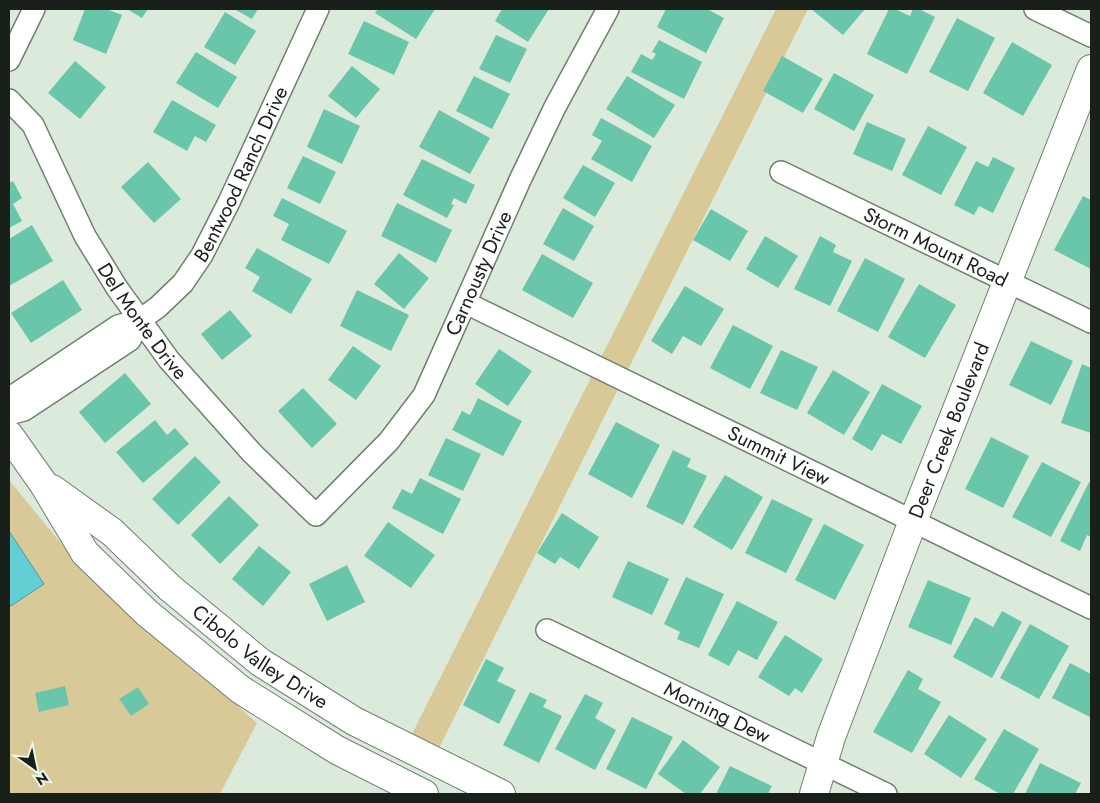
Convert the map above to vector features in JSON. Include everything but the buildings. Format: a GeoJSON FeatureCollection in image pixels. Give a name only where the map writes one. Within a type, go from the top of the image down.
{"type":"FeatureCollection","features":[{"type":"Feature","properties":{"kind":"main road","name":"Deer Creek Boulevard"},"geometry":{"type":"LineString","coordinates":[[814,794],[831,737],[912,520],[1091,69]]}},
{"type":"Feature","properties":{"kind":"main road","name":"Cibolo Valley Drive"},"geometry":{"type":"LineString","coordinates":[[9,435],[43,483],[86,553],[147,613],[240,690],[337,750],[424,794]]}},
{"type":"Feature","properties":{"kind":"main road","name":"Cibolo Valley Drive"},"geometry":{"type":"LineString","coordinates":[[43,483],[112,532],[170,588],[260,662],[354,721],[501,794]]}},
{"type":"Feature","properties":{"kind":"street"},"geometry":{"type":"LineString","coordinates":[[9,60],[34,9]]}},
{"type":"Feature","properties":{"kind":"street","name":"Bentwood Ranch Drive"},"geometry":{"type":"LineString","coordinates":[[9,401],[13,396],[118,326],[140,320],[158,307],[183,283],[202,254],[229,202],[318,9]]}},
{"type":"Feature","properties":{"kind":"street","name":"Carnousty Drive"},"geometry":{"type":"LineString","coordinates":[[316,514],[389,441],[424,395],[539,139],[608,9]]}},
{"type":"Feature","properties":{"kind":"street"},"geometry":{"type":"LineString","coordinates":[[1035,9],[1091,36]]}},
{"type":"Feature","properties":{"kind":"street","name":"Del Monte Drive"},"geometry":{"type":"LineString","coordinates":[[9,100],[33,125],[85,236],[117,288],[169,360],[252,453],[316,514]]}},
{"type":"Feature","properties":{"kind":"street","name":"Storm Mount Road"},"geometry":{"type":"LineString","coordinates":[[781,172],[1091,322]]}},
{"type":"Feature","properties":{"kind":"street","name":"Summit View"},"geometry":{"type":"LineString","coordinates":[[466,303],[1091,608]]}},
{"type":"Feature","properties":{"kind":"street","name":"Bentwood Ranch Drive"},"geometry":{"type":"LineString","coordinates":[[9,414],[24,410],[130,340],[140,320]]}},
{"type":"Feature","properties":{"kind":"street","name":"Morning Dew"},"geometry":{"type":"LineString","coordinates":[[547,630],[886,794]]}},
{"type":"Feature","properties":{"kind":"shaded area"},"geometry":{"type":"Polygon","coordinates":[[[776,9],[808,9],[439,748],[412,734],[776,9]]]}},
{"type":"Feature","properties":{"kind":"shaded area"},"geometry":{"type":"Polygon","coordinates":[[[9,480],[82,569],[257,723],[220,794],[9,794],[9,480]]]}},
{"type":"Feature","properties":{"kind":"water"},"geometry":{"type":"Polygon","coordinates":[[[9,531],[44,584],[11,606],[9,603],[9,531]]]}}]}
